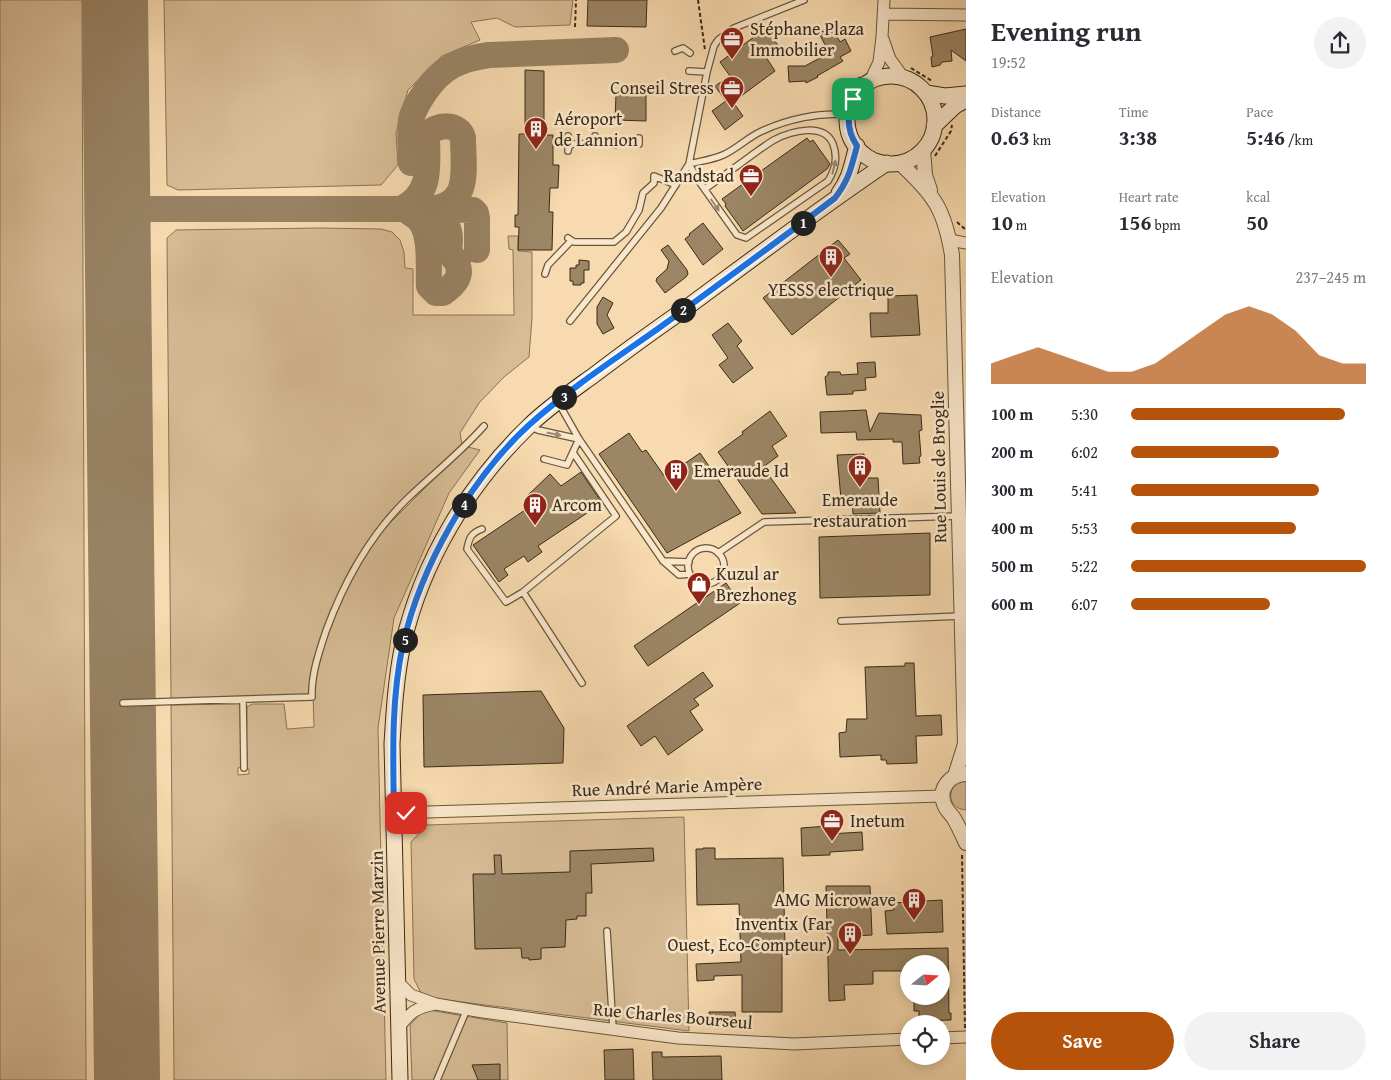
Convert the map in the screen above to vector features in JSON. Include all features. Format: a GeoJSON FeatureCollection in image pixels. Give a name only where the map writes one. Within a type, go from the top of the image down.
{"type":"FeatureCollection","features":[{"type":"Feature","properties":{"kind":"main road"},"geometry":{"type":"LineString","coordinates":[[835,198],[846,184],[855,151],[844,115],[853,99],[873,75],[904,78],[945,96],[966,94]]}},
{"type":"Feature","properties":{"kind":"main road"},"geometry":{"type":"LineString","coordinates":[[855,151],[894,163],[916,156],[928,143],[934,126],[932,89]]}},
{"type":"Feature","properties":{"kind":"main road"},"geometry":{"type":"LineString","coordinates":[[934,126],[955,106],[966,100]]}},
{"type":"Feature","properties":{"kind":"main road","name":"Avenue Pierre Marzin"},"geometry":{"type":"LineString","coordinates":[[400,1080],[392,744],[394,706],[404,642],[413,610],[428,570],[452,523],[485,474],[504,452],[529,426],[558,402],[835,198],[894,163]]}},
{"type":"Feature","properties":{"kind":"street"},"geometry":{"type":"LineString","coordinates":[[873,75],[879,62],[884,0]]}},
{"type":"Feature","properties":{"kind":"street"},"geometry":{"type":"LineString","coordinates":[[884,14],[966,16]]}},
{"type":"Feature","properties":{"kind":"street"},"geometry":{"type":"LineString","coordinates":[[882,37],[890,59],[904,78]]}},
{"type":"Feature","properties":{"kind":"street","name":"Rue Louis de Broglie"},"geometry":{"type":"LineString","coordinates":[[923,150],[925,174],[931,193],[941,209],[950,240],[952,255],[965,747],[960,775],[948,781],[942,796]]}},
{"type":"Feature","properties":{"kind":"street","name":"Rue Louis de Broglie"},"geometry":{"type":"LineString","coordinates":[[894,163],[931,193]]}},
{"type":"Feature","properties":{"kind":"street"},"geometry":{"type":"LineString","coordinates":[[950,240],[966,243]]}},
{"type":"Feature","properties":{"kind":"street"},"geometry":{"type":"LineString","coordinates":[[942,796],[964,845]]}},
{"type":"Feature","properties":{"kind":"street","name":"Rue André Marie Ampère"},"geometry":{"type":"LineString","coordinates":[[394,813],[942,796]]}},
{"type":"Feature","properties":{"kind":"street"},"geometry":{"type":"LineString","coordinates":[[952,816],[966,820]]}},
{"type":"Feature","properties":{"kind":"street","name":"Rue Charles Bourseul"},"geometry":{"type":"LineString","coordinates":[[399,983],[412,995],[436,1004],[678,1038],[794,1044],[900,1040]]}},
{"type":"Feature","properties":{"kind":"street","name":"Rue Charles Bourseul"},"geometry":{"type":"LineString","coordinates":[[399,1026],[416,1009],[436,1004]]}},
{"type":"Feature","properties":{"kind":"street"},"geometry":{"type":"LineString","coordinates":[[950,1038],[966,1037]]}},
{"type":"Feature","properties":{"kind":"lane"},"geometry":{"type":"LineString","coordinates":[[570,321],[661,208],[689,164],[707,72],[714,46],[718,40],[728,32],[804,0]]}},
{"type":"Feature","properties":{"kind":"lane"},"geometry":{"type":"LineString","coordinates":[[675,51],[683,48],[690,53]]}},
{"type":"Feature","properties":{"kind":"lane"},"geometry":{"type":"LineString","coordinates":[[689,71],[707,72]]}},
{"type":"Feature","properties":{"kind":"lane"},"geometry":{"type":"LineString","coordinates":[[689,164],[723,155],[762,130],[812,115],[844,115]]}},
{"type":"Feature","properties":{"kind":"lane"},"geometry":{"type":"LineString","coordinates":[[689,164],[704,189],[737,235],[743,238],[748,237],[828,181],[834,172],[834,144],[828,136],[820,131],[803,132],[782,137],[774,140],[704,189]]}},
{"type":"Feature","properties":{"kind":"lane"},"geometry":{"type":"LineString","coordinates":[[568,136],[568,150],[572,144],[610,144],[615,140],[615,145]]}},
{"type":"Feature","properties":{"kind":"lane"},"geometry":{"type":"LineString","coordinates":[[592,151],[595,136]]}},
{"type":"Feature","properties":{"kind":"lane"},"geometry":{"type":"LineString","coordinates":[[545,274],[548,265],[569,239],[616,239],[626,232],[639,206],[642,195],[653,184],[654,176],[676,185]]}},
{"type":"Feature","properties":{"kind":"lane"},"geometry":{"type":"LineString","coordinates":[[558,402],[579,439],[664,561],[679,575],[690,574]]}},
{"type":"Feature","properties":{"kind":"lane"},"geometry":{"type":"LineString","coordinates":[[123,703],[312,698],[312,684],[320,649],[336,602],[356,563],[379,530],[406,500],[484,426]]}},
{"type":"Feature","properties":{"kind":"lane"},"geometry":{"type":"LineString","coordinates":[[529,426],[538,430],[579,439]]}},
{"type":"Feature","properties":{"kind":"lane"},"geometry":{"type":"LineString","coordinates":[[544,459],[567,465],[574,454],[579,439]]}},
{"type":"Feature","properties":{"kind":"lane"},"geometry":{"type":"LineString","coordinates":[[482,529],[475,531],[469,538],[467,549],[506,602],[523,592],[616,516],[574,454]]}},
{"type":"Feature","properties":{"kind":"lane"},"geometry":{"type":"LineString","coordinates":[[718,553],[764,522],[959,516]]}},
{"type":"Feature","properties":{"kind":"lane"},"geometry":{"type":"LineString","coordinates":[[701,549],[713,550],[718,553],[722,558],[724,569],[719,579],[709,584],[698,582],[690,574],[689,562],[696,552],[701,549]]}},
{"type":"Feature","properties":{"kind":"lane"},"geometry":{"type":"LineString","coordinates":[[664,561],[689,562]]}},
{"type":"Feature","properties":{"kind":"lane"},"geometry":{"type":"LineString","coordinates":[[523,592],[582,683]]}},
{"type":"Feature","properties":{"kind":"lane"},"geometry":{"type":"LineString","coordinates":[[841,621],[961,616]]}},
{"type":"Feature","properties":{"kind":"lane"},"geometry":{"type":"LineString","coordinates":[[243,700],[244,768]]}},
{"type":"Feature","properties":{"kind":"lane"},"geometry":{"type":"LineString","coordinates":[[607,931],[613,1029]]}},
{"type":"Feature","properties":{"kind":"lane"},"geometry":{"type":"LineString","coordinates":[[438,1080],[467,1008]]}},
{"type":"Feature","properties":{"kind":"path"},"geometry":{"type":"LineString","coordinates":[[575,27],[576,0]]}},
{"type":"Feature","properties":{"kind":"path"},"geometry":{"type":"LineString","coordinates":[[698,0],[704,49],[711,57]]}},
{"type":"Feature","properties":{"kind":"path"},"geometry":{"type":"LineString","coordinates":[[895,65],[908,67],[932,89]]}},
{"type":"Feature","properties":{"kind":"path"},"geometry":{"type":"LineString","coordinates":[[855,151],[845,144],[840,129],[844,115],[840,104],[845,93],[862,75],[873,75]]}},
{"type":"Feature","properties":{"kind":"path"},"geometry":{"type":"LineString","coordinates":[[964,845],[966,1037]]}},
{"type":"Feature","properties":{"kind":"shaded area"},"geometry":{"type":"Polygon","coordinates":[[[0,0],[82,0],[86,1080],[0,1080],[0,0]]]}},
{"type":"Feature","properties":{"kind":"shaded area"},"geometry":{"type":"Polygon","coordinates":[[[164,0],[573,0],[570,25],[515,27],[497,18],[471,22],[480,40],[442,56],[408,90],[396,133],[398,165],[381,185],[178,190],[167,185],[164,0]]]}},
{"type":"Feature","properties":{"kind":"shaded area"},"geometry":{"type":"Polygon","coordinates":[[[381,229],[392,232],[400,240],[404,252],[405,268],[413,269],[413,315],[514,315],[513,250],[509,249],[508,236],[518,236],[518,251],[532,252],[532,318],[529,357],[504,377],[479,403],[460,433],[462,445],[379,527],[351,567],[326,624],[314,668],[309,696],[171,699],[167,238],[176,230],[381,229]]]}},
{"type":"Feature","properties":{"kind":"shaded area"},"geometry":{"type":"Polygon","coordinates":[[[468,447],[480,450],[449,493],[394,618],[378,728],[386,1080],[174,1080],[171,705],[241,704],[242,767],[238,768],[238,775],[249,774],[249,769],[246,769],[247,707],[252,704],[284,704],[287,729],[314,727],[313,695],[315,680],[329,629],[350,580],[377,536],[468,447]]]}},
{"type":"Feature","properties":{"kind":"shaded area"},"geometry":{"type":"Polygon","coordinates":[[[966,780],[966,810],[954,804],[951,793],[955,784],[966,780]]]}},
{"type":"Feature","properties":{"kind":"shaded area"},"geometry":{"type":"Polygon","coordinates":[[[684,817],[689,1031],[423,997],[414,979],[411,842],[427,825],[684,817]]]}},
{"type":"Feature","properties":{"kind":"shaded area"},"geometry":{"type":"Polygon","coordinates":[[[428,1010],[507,1023],[508,1080],[412,1080],[410,1025],[421,1013],[428,1010]]]}},
{"type":"Feature","properties":{"kind":"building"},"geometry":{"type":"Polygon","coordinates":[[[588,0],[647,0],[646,27],[587,26],[588,0]]]}},
{"type":"Feature","properties":{"kind":"building"},"geometry":{"type":"Polygon","coordinates":[[[832,27],[840,42],[845,39],[851,51],[840,57],[843,61],[806,83],[806,81],[789,82],[788,66],[805,66],[829,53],[819,33],[832,27]]]}},
{"type":"Feature","properties":{"kind":"building"},"geometry":{"type":"Polygon","coordinates":[[[766,28],[779,47],[766,57],[775,71],[733,102],[743,116],[725,130],[712,111],[726,101],[715,86],[730,76],[720,62],[766,28]]]}},
{"type":"Feature","properties":{"kind":"building"},"geometry":{"type":"Polygon","coordinates":[[[966,29],[966,61],[951,50],[952,61],[942,62],[940,65],[932,67],[931,57],[933,56],[930,37],[966,29]]]}},
{"type":"Feature","properties":{"kind":"building","name":"Aéroport de Lannion"},"geometry":{"type":"Polygon","coordinates":[[[525,70],[544,71],[544,129],[545,135],[553,135],[553,165],[559,165],[558,188],[550,188],[549,212],[553,212],[552,250],[518,250],[519,227],[515,227],[515,215],[518,215],[519,134],[525,134],[525,70]]]}},
{"type":"Feature","properties":{"kind":"building"},"geometry":{"type":"Polygon","coordinates":[[[616,94],[646,94],[646,121],[615,120],[616,94]]]}},
{"type":"Feature","properties":{"kind":"building"},"geometry":{"type":"Polygon","coordinates":[[[807,138],[810,142],[813,140],[830,164],[827,169],[743,231],[722,199],[807,138]]]}},
{"type":"Feature","properties":{"kind":"building"},"geometry":{"type":"Polygon","coordinates":[[[703,223],[723,249],[703,265],[685,239],[703,223]]]}},
{"type":"Feature","properties":{"kind":"building"},"geometry":{"type":"Polygon","coordinates":[[[838,240],[850,254],[844,258],[861,280],[792,335],[763,298],[838,240]]]}},
{"type":"Feature","properties":{"kind":"building"},"geometry":{"type":"Polygon","coordinates":[[[668,245],[688,274],[665,293],[656,281],[667,269],[669,261],[661,250],[668,245]]]}},
{"type":"Feature","properties":{"kind":"building"},"geometry":{"type":"Polygon","coordinates":[[[579,260],[589,261],[589,270],[584,270],[584,283],[573,285],[573,281],[570,281],[570,268],[576,268],[576,265],[579,265],[579,260]]]}},
{"type":"Feature","properties":{"kind":"building"},"geometry":{"type":"Polygon","coordinates":[[[917,295],[920,335],[871,337],[870,313],[888,313],[888,296],[917,295]]]}},
{"type":"Feature","properties":{"kind":"building"},"geometry":{"type":"Polygon","coordinates":[[[603,297],[613,303],[607,315],[614,328],[603,334],[597,324],[597,307],[603,297]]]}},
{"type":"Feature","properties":{"kind":"building"},"geometry":{"type":"Polygon","coordinates":[[[728,323],[742,341],[737,346],[753,368],[733,383],[719,365],[728,358],[712,335],[728,323]]]}},
{"type":"Feature","properties":{"kind":"building"},"geometry":{"type":"Polygon","coordinates":[[[875,362],[876,377],[865,378],[866,390],[853,391],[853,394],[827,395],[825,377],[828,375],[828,372],[840,372],[841,375],[858,374],[857,363],[875,362]]]}},
{"type":"Feature","properties":{"kind":"building"},"geometry":{"type":"Polygon","coordinates":[[[866,410],[870,432],[879,413],[921,415],[922,430],[919,431],[920,463],[903,464],[902,442],[893,442],[893,439],[857,440],[856,432],[821,433],[820,412],[866,410]]]}},
{"type":"Feature","properties":{"kind":"building"},"geometry":{"type":"Polygon","coordinates":[[[770,411],[787,436],[772,446],[778,456],[763,467],[796,513],[762,514],[718,452],[770,411]]]}},
{"type":"Feature","properties":{"kind":"building","name":"Emeraude Id"},"geometry":{"type":"Polygon","coordinates":[[[629,433],[642,452],[646,450],[665,477],[700,453],[741,513],[667,553],[599,454],[629,433]]]}},
{"type":"Feature","properties":{"kind":"building","name":"Emeraude restauration"},"geometry":{"type":"Polygon","coordinates":[[[864,454],[865,478],[878,478],[880,513],[853,514],[852,499],[841,499],[837,455],[864,454]]]}},
{"type":"Feature","properties":{"kind":"building","name":"Arcom"},"geometry":{"type":"Polygon","coordinates":[[[581,472],[602,503],[538,546],[542,552],[528,562],[524,556],[504,569],[508,575],[499,582],[473,545],[531,506],[525,498],[550,474],[561,486],[581,472]]]}},
{"type":"Feature","properties":{"kind":"building"},"geometry":{"type":"Polygon","coordinates":[[[930,533],[930,595],[820,598],[819,537],[930,533]]]}},
{"type":"Feature","properties":{"kind":"building"},"geometry":{"type":"Polygon","coordinates":[[[726,583],[740,603],[648,666],[634,646],[726,583]]]}},
{"type":"Feature","properties":{"kind":"building"},"geometry":{"type":"Polygon","coordinates":[[[905,663],[914,663],[916,716],[941,715],[942,735],[916,736],[917,763],[887,764],[886,760],[881,760],[881,755],[840,757],[839,733],[846,732],[847,719],[867,719],[865,667],[905,666],[905,663]]]}},
{"type":"Feature","properties":{"kind":"building"},"geometry":{"type":"Polygon","coordinates":[[[703,672],[713,686],[694,699],[699,705],[690,711],[703,730],[668,755],[655,736],[641,746],[627,726],[703,672]]]}},
{"type":"Feature","properties":{"kind":"building"},"geometry":{"type":"Polygon","coordinates":[[[541,691],[564,728],[563,763],[424,767],[423,695],[541,691]]]}},
{"type":"Feature","properties":{"kind":"building","name":"Inetum"},"geometry":{"type":"Polygon","coordinates":[[[829,826],[829,834],[862,832],[863,850],[830,852],[830,855],[802,856],[801,828],[829,826]]]}},
{"type":"Feature","properties":{"kind":"building"},"geometry":{"type":"Polygon","coordinates":[[[653,848],[654,861],[591,864],[592,893],[586,893],[586,916],[577,916],[577,919],[566,920],[565,947],[541,948],[541,959],[529,960],[529,958],[522,958],[521,948],[475,949],[473,874],[495,874],[494,855],[501,855],[502,874],[570,872],[570,851],[653,848]]]}},
{"type":"Feature","properties":{"kind":"building"},"geometry":{"type":"Polygon","coordinates":[[[715,848],[715,859],[783,858],[785,948],[782,948],[782,1012],[742,1012],[742,975],[714,976],[714,980],[697,981],[696,964],[741,962],[739,904],[697,905],[696,849],[715,848]]]}},
{"type":"Feature","properties":{"kind":"building"},"geometry":{"type":"Polygon","coordinates":[[[826,886],[870,886],[872,935],[838,937],[838,950],[948,948],[948,955],[900,955],[900,971],[873,971],[873,984],[844,985],[845,1000],[829,1001],[826,886]]]}},
{"type":"Feature","properties":{"kind":"building","name":"AMG Microwave"},"geometry":{"type":"Polygon","coordinates":[[[942,900],[943,932],[887,934],[885,911],[894,910],[893,903],[942,900]]]}},
{"type":"Feature","properties":{"kind":"building"},"geometry":{"type":"Polygon","coordinates":[[[914,1005],[949,1005],[951,1020],[950,1015],[919,1015],[919,1011],[914,1011],[914,1005]]]}},
{"type":"Feature","properties":{"kind":"building"},"geometry":{"type":"Polygon","coordinates":[[[709,1012],[735,1012],[736,1024],[710,1024],[709,1012]]]}},
{"type":"Feature","properties":{"kind":"building"},"geometry":{"type":"Polygon","coordinates":[[[633,1049],[634,1080],[605,1080],[604,1050],[633,1049]]]}},
{"type":"Feature","properties":{"kind":"building"},"geometry":{"type":"Polygon","coordinates":[[[652,1052],[662,1052],[662,1057],[721,1056],[722,1080],[653,1080],[652,1052]]]}},
{"type":"Feature","properties":{"kind":"building"},"geometry":{"type":"Polygon","coordinates":[[[500,1064],[500,1080],[478,1080],[472,1065],[500,1064]]]}},
{"type":"Feature","properties":{"kind":"taxiway"},"geometry":{"type":"LineString","coordinates":[[411,163],[410,131],[413,113],[431,83],[452,66],[469,59],[489,55],[616,50]]}},
{"type":"Feature","properties":{"kind":"taxiway"},"geometry":{"type":"LineString","coordinates":[[117,178],[123,195],[129,202],[145,209],[430,209],[453,201],[459,193],[464,173],[463,138],[457,129],[447,126],[441,127],[427,135],[427,167],[424,186],[413,202],[403,208]]}},
{"type":"Feature","properties":{"kind":"taxiway"},"geometry":{"type":"LineString","coordinates":[[403,208],[417,218],[423,226],[428,242],[429,286],[436,293],[443,293],[457,280],[459,271],[456,261],[450,253],[450,235],[447,225],[442,217],[430,209]]}},
{"type":"Feature","properties":{"kind":"taxiway"},"geometry":{"type":"LineString","coordinates":[[118,239],[127,220],[145,209]]}},
{"type":"Feature","properties":{"kind":"taxiway"},"geometry":{"type":"LineString","coordinates":[[436,209],[473,210],[477,218],[477,250]]}},
{"type":"Feature","properties":{"kind":"runway"},"geometry":{"type":"LineString","coordinates":[[115,0],[127,1080]]}},
{"type":"Feature","properties":{"kind":"place","name":"Stéphane Plaza Immobilier"},"geometry":{"type":"Point","coordinates":[732,60]}},
{"type":"Feature","properties":{"kind":"place","name":"Conseil Stress"},"geometry":{"type":"Point","coordinates":[732,109]}},
{"type":"Feature","properties":{"kind":"place","name":"Aéroport de Lannion"},"geometry":{"type":"Point","coordinates":[536,150]}},
{"type":"Feature","properties":{"kind":"place","name":"Randstad"},"geometry":{"type":"Point","coordinates":[751,197]}},
{"type":"Feature","properties":{"kind":"place","name":"YESSS electrique"},"geometry":{"type":"Point","coordinates":[831,278]}},
{"type":"Feature","properties":{"kind":"place","name":"Emeraude restauration"},"geometry":{"type":"Point","coordinates":[860,488]}},
{"type":"Feature","properties":{"kind":"place","name":"Emeraude Id"},"geometry":{"type":"Point","coordinates":[676,492]}},
{"type":"Feature","properties":{"kind":"place","name":"Arcom"},"geometry":{"type":"Point","coordinates":[535,526]}},
{"type":"Feature","properties":{"kind":"place","name":"Kuzul ar Brezhoneg"},"geometry":{"type":"Point","coordinates":[699,605]}},
{"type":"Feature","properties":{"kind":"place","name":"Inetum"},"geometry":{"type":"Point","coordinates":[832,842]}},
{"type":"Feature","properties":{"kind":"place","name":"AMG Microwave"},"geometry":{"type":"Point","coordinates":[914,921]}},
{"type":"Feature","properties":{"kind":"place","name":"Inventix (Far Ouest, Eco-Compteur)"},"geometry":{"type":"Point","coordinates":[850,955]}},
{"type":"Feature","properties":{"kind":"route"},"geometry":{"type":"LineString","coordinates":[[406,813],[394,813],[392,744],[398,669],[404,642],[419,594],[428,570],[452,523],[485,474],[529,426],[577,387],[835,198],[846,184],[857,146],[848,128],[848,115],[853,99]]}}]}
